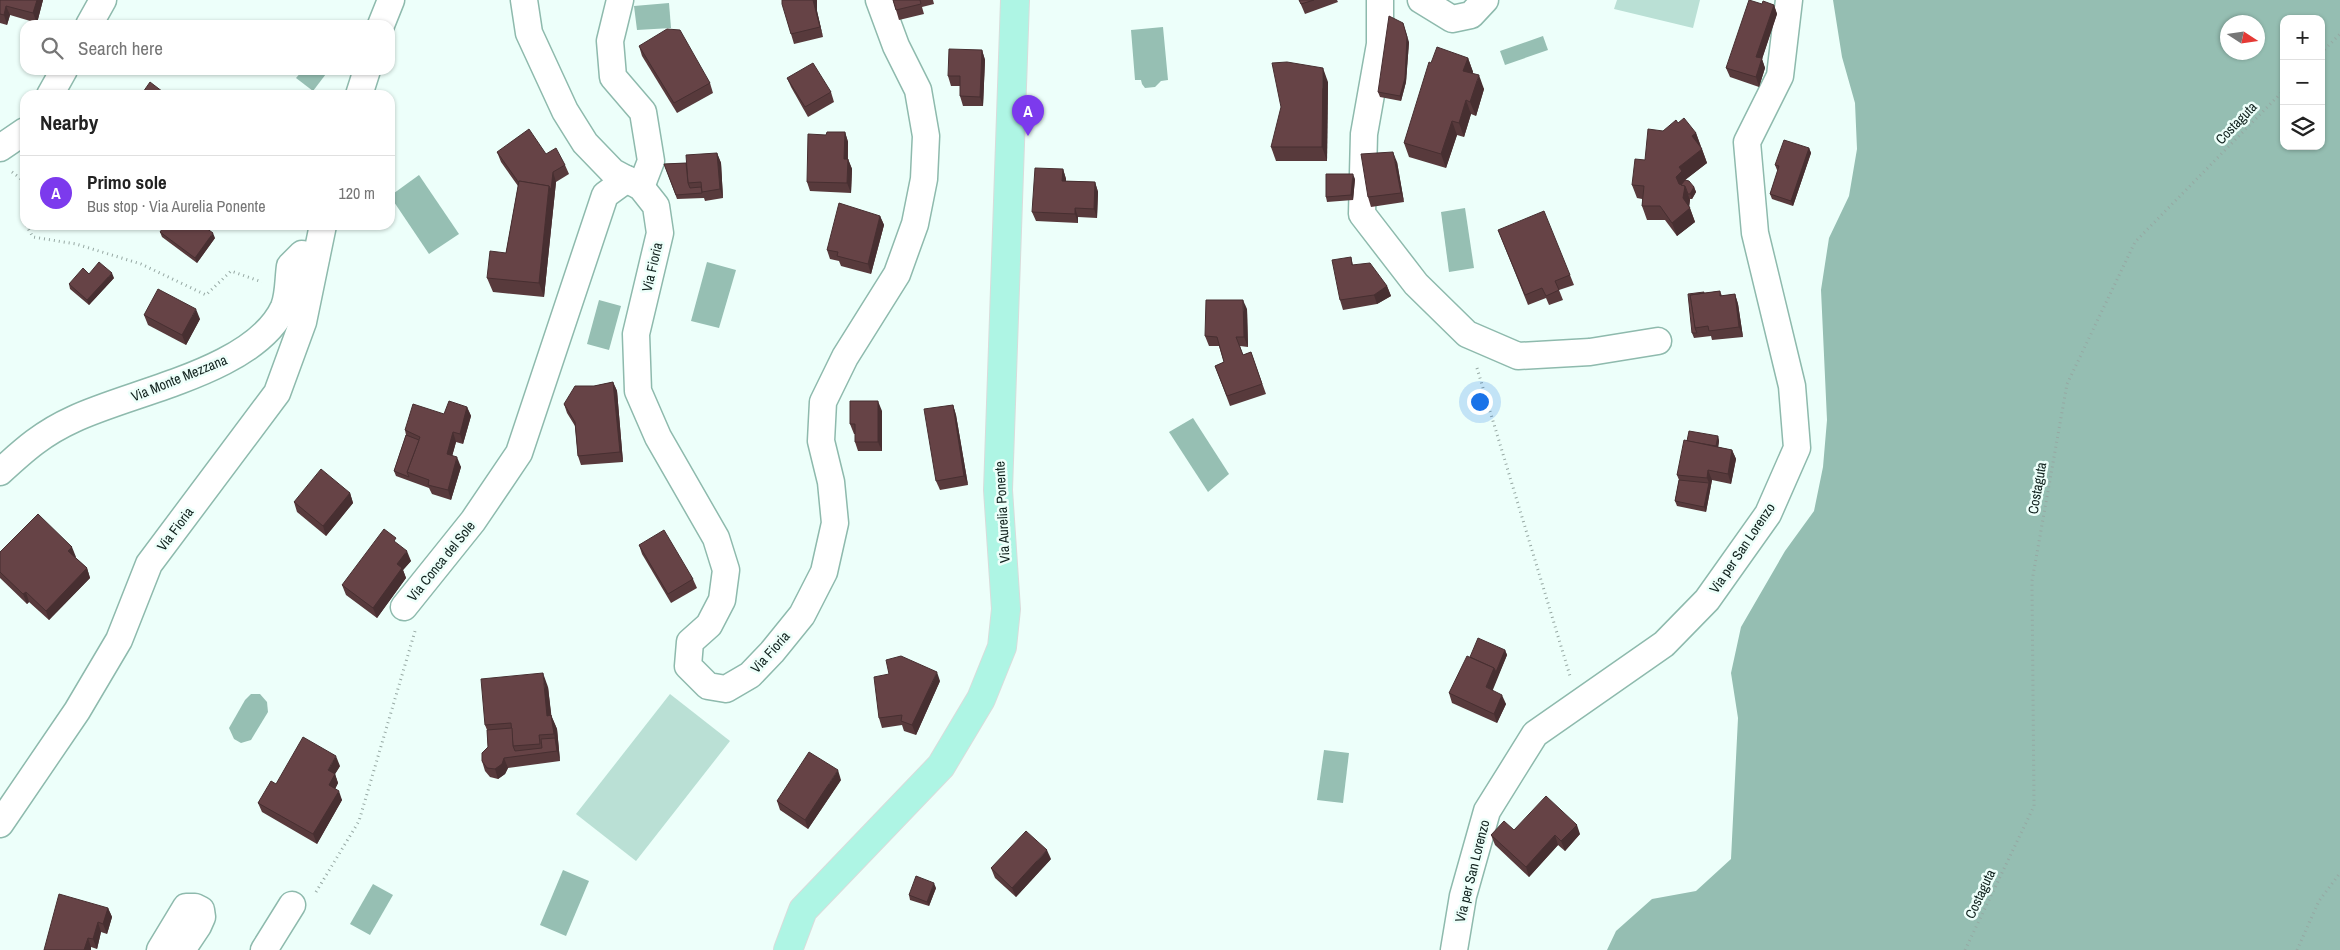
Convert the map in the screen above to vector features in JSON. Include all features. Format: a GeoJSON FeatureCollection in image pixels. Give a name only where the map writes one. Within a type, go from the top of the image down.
{"type":"FeatureCollection","features":[{"type":"Feature","properties":{"kind":"main road","name":"Via Aurelia Ponente"},"geometry":{"type":"LineString","coordinates":[[788,950],[803,910],[941,766],[981,699],[1002,647],[1006,609],[998,490],[1015,0]]}},
{"type":"Feature","properties":{"kind":"street"},"geometry":{"type":"LineString","coordinates":[[92,20],[103,0]]}},
{"type":"Feature","properties":{"kind":"street"},"geometry":{"type":"LineString","coordinates":[[383,20],[391,0]]}},
{"type":"Feature","properties":{"kind":"street","name":"Via Fioria"},"geometry":{"type":"LineString","coordinates":[[524,0],[529,33],[565,111],[585,142],[613,172],[634,183],[656,206],[660,233],[636,334],[638,390],[658,437],[677,466],[716,538],[726,570],[722,600],[709,625],[690,642],[688,666],[708,686],[726,689],[750,675],[772,652],[802,614],[824,572],[835,523],[831,482],[821,441],[823,402],[844,357],[897,274],[915,224],[924,179],[926,136],[918,90],[896,46],[879,0]]}},
{"type":"Feature","properties":{"kind":"street"},"geometry":{"type":"LineString","coordinates":[[620,0],[610,41],[613,77],[642,112],[650,161],[634,183]]}},
{"type":"Feature","properties":{"kind":"street"},"geometry":{"type":"LineString","coordinates":[[1380,0],[1380,44],[1364,134],[1362,214],[1416,284],[1467,334],[1518,356],[1590,352],[1658,341]]}},
{"type":"Feature","properties":{"kind":"street"},"geometry":{"type":"LineString","coordinates":[[1421,0],[1452,19],[1471,15],[1485,0]]}},
{"type":"Feature","properties":{"kind":"street","name":"Via per San Lorenzo"},"geometry":{"type":"LineString","coordinates":[[1454,950],[1463,896],[1487,811],[1535,734],[1664,644],[1707,600],[1768,514],[1797,448],[1792,386],[1755,233],[1747,142],[1780,76],[1789,0]]}},
{"type":"Feature","properties":{"kind":"street"},"geometry":{"type":"LineString","coordinates":[[53,90],[61,75]]}},
{"type":"Feature","properties":{"kind":"street"},"geometry":{"type":"LineString","coordinates":[[361,90],[365,75]]}},
{"type":"Feature","properties":{"kind":"street"},"geometry":{"type":"LineString","coordinates":[[0,148],[20,134]]}},
{"type":"Feature","properties":{"kind":"street","name":"Via Conca del Sole"},"geometry":{"type":"LineString","coordinates":[[404,607],[473,521],[519,453],[605,195],[634,183]]}},
{"type":"Feature","properties":{"kind":"street","name":"Via Fioria"},"geometry":{"type":"LineString","coordinates":[[0,824],[77,711],[119,640],[149,564],[277,393],[303,322],[322,230]]}},
{"type":"Feature","properties":{"kind":"street","name":"Via Monte Mezzana"},"geometry":{"type":"LineString","coordinates":[[0,472],[35,439],[74,418],[221,364],[268,331],[284,306],[288,292],[290,266],[296,258],[302,254],[316,257]]}},
{"type":"Feature","properties":{"kind":"street"},"geometry":{"type":"LineString","coordinates":[[264,950],[292,905]]}},
{"type":"Feature","properties":{"kind":"street"},"geometry":{"type":"LineString","coordinates":[[160,950],[186,907],[195,907],[201,910],[202,917],[182,950]]}},
{"type":"Feature","properties":{"kind":"path"},"geometry":{"type":"LineString","coordinates":[[2325,48],[2340,34]]}},
{"type":"Feature","properties":{"kind":"path","name":"Costaguta"},"geometry":{"type":"LineString","coordinates":[[1965,950],[2034,806],[2032,581],[2067,384],[2135,242],[2280,94]]}},
{"type":"Feature","properties":{"kind":"path"},"geometry":{"type":"LineString","coordinates":[[29,230],[33,237],[76,244],[141,264],[206,295],[231,271],[288,292]]}},
{"type":"Feature","properties":{"kind":"path"},"geometry":{"type":"LineString","coordinates":[[1467,334],[1578,704]]}},
{"type":"Feature","properties":{"kind":"path","name":"Via Conca del Sole"},"geometry":{"type":"LineString","coordinates":[[292,905],[305,911],[359,821],[419,617],[404,607]]}},
{"type":"Feature","properties":{"kind":"path"},"geometry":{"type":"LineString","coordinates":[[2297,950],[2319,901],[2340,873]]}},
{"type":"Feature","properties":{"kind":"shaded area"},"geometry":{"type":"Polygon","coordinates":[[[1617,0],[1700,0],[1693,28],[1614,9],[1617,0]]]}},
{"type":"Feature","properties":{"kind":"shaded area"},"geometry":{"type":"Polygon","coordinates":[[[1833,0],[2340,0],[2340,950],[1607,950],[1616,931],[1652,899],[1696,891],[1731,859],[1738,718],[1731,673],[1741,627],[1785,551],[1814,511],[1823,467],[1827,420],[1821,290],[1829,238],[1849,196],[1857,149],[1855,103],[1842,57],[1833,0]]]}},
{"type":"Feature","properties":{"kind":"shaded area"},"geometry":{"type":"Polygon","coordinates":[[[669,3],[671,28],[637,30],[634,6],[669,3]]]}},
{"type":"Feature","properties":{"kind":"shaded area"},"geometry":{"type":"Polygon","coordinates":[[[1163,27],[1168,80],[1161,81],[1155,87],[1145,88],[1141,80],[1135,80],[1131,30],[1163,27]]]}},
{"type":"Feature","properties":{"kind":"shaded area"},"geometry":{"type":"Polygon","coordinates":[[[1543,36],[1548,50],[1505,65],[1500,51],[1543,36]]]}},
{"type":"Feature","properties":{"kind":"shaded area"},"geometry":{"type":"Polygon","coordinates":[[[299,75],[325,75],[314,90],[296,78],[299,75]]]}},
{"type":"Feature","properties":{"kind":"shaded area"},"geometry":{"type":"Polygon","coordinates":[[[419,175],[459,234],[429,254],[395,203],[395,192],[419,175]]]}},
{"type":"Feature","properties":{"kind":"shaded area"},"geometry":{"type":"Polygon","coordinates":[[[1465,208],[1474,268],[1449,272],[1441,212],[1465,208]]]}},
{"type":"Feature","properties":{"kind":"shaded area"},"geometry":{"type":"Polygon","coordinates":[[[707,262],[736,270],[719,328],[691,321],[707,262]]]}},
{"type":"Feature","properties":{"kind":"shaded area"},"geometry":{"type":"Polygon","coordinates":[[[599,300],[621,306],[609,350],[587,344],[599,300]]]}},
{"type":"Feature","properties":{"kind":"shaded area"},"geometry":{"type":"Polygon","coordinates":[[[1193,418],[1229,474],[1208,492],[1169,432],[1193,418]]]}},
{"type":"Feature","properties":{"kind":"shaded area"},"geometry":{"type":"Polygon","coordinates":[[[251,694],[260,694],[267,702],[268,712],[251,740],[241,743],[234,739],[229,728],[245,700],[251,694]]]}},
{"type":"Feature","properties":{"kind":"shaded area"},"geometry":{"type":"Polygon","coordinates":[[[670,694],[730,741],[636,861],[576,814],[670,694]]]}},
{"type":"Feature","properties":{"kind":"shaded area"},"geometry":{"type":"Polygon","coordinates":[[[1324,750],[1349,753],[1343,803],[1317,800],[1324,750]]]}},
{"type":"Feature","properties":{"kind":"shaded area"},"geometry":{"type":"Polygon","coordinates":[[[563,870],[589,881],[566,936],[540,925],[563,870]]]}},
{"type":"Feature","properties":{"kind":"shaded area"},"geometry":{"type":"Polygon","coordinates":[[[373,884],[393,895],[370,935],[350,924],[373,884]]]}},
{"type":"Feature","properties":{"kind":"building"},"geometry":{"type":"Polygon","coordinates":[[[0,0],[37,0],[33,13],[6,6],[4,15],[0,14],[0,0]]]}},
{"type":"Feature","properties":{"kind":"building"},"geometry":{"type":"Polygon","coordinates":[[[782,0],[813,0],[820,27],[791,34],[782,0]]]}},
{"type":"Feature","properties":{"kind":"building"},"geometry":{"type":"Polygon","coordinates":[[[893,0],[920,0],[921,4],[896,10],[893,0]]]}},
{"type":"Feature","properties":{"kind":"building"},"geometry":{"type":"Polygon","coordinates":[[[1299,0],[1314,0],[1301,4],[1299,0]]]}},
{"type":"Feature","properties":{"kind":"building"},"geometry":{"type":"Polygon","coordinates":[[[1749,0],[1762,4],[1763,1],[1774,5],[1756,57],[1762,58],[1756,77],[1726,68],[1749,0]]]}},
{"type":"Feature","properties":{"kind":"building"},"geometry":{"type":"Polygon","coordinates":[[[1389,16],[1403,23],[1407,37],[1405,78],[1400,96],[1378,92],[1389,16]]]}},
{"type":"Feature","properties":{"kind":"building"},"geometry":{"type":"Polygon","coordinates":[[[667,29],[680,30],[710,83],[674,103],[639,46],[667,29]]]}},
{"type":"Feature","properties":{"kind":"building"},"geometry":{"type":"Polygon","coordinates":[[[1437,47],[1468,58],[1463,71],[1479,75],[1470,102],[1466,100],[1459,123],[1452,121],[1441,154],[1404,143],[1429,62],[1431,63],[1437,47]]]}},
{"type":"Feature","properties":{"kind":"building"},"geometry":{"type":"Polygon","coordinates":[[[949,49],[982,50],[980,97],[960,96],[960,76],[948,76],[949,49]]]}},
{"type":"Feature","properties":{"kind":"building"},"geometry":{"type":"Polygon","coordinates":[[[1287,62],[1323,68],[1322,147],[1271,147],[1281,107],[1272,63],[1287,62]]]}},
{"type":"Feature","properties":{"kind":"building"},"geometry":{"type":"Polygon","coordinates":[[[813,63],[831,92],[805,107],[787,78],[813,63]]]}},
{"type":"Feature","properties":{"kind":"building"},"geometry":{"type":"Polygon","coordinates":[[[150,82],[160,90],[144,90],[150,82]]]}},
{"type":"Feature","properties":{"kind":"building"},"geometry":{"type":"Polygon","coordinates":[[[1684,118],[1696,133],[1692,136],[1702,149],[1679,167],[1682,171],[1676,177],[1679,184],[1685,186],[1683,198],[1690,208],[1672,223],[1660,206],[1642,206],[1644,186],[1632,185],[1635,159],[1645,160],[1648,129],[1663,131],[1676,120],[1678,123],[1684,118]]]}},
{"type":"Feature","properties":{"kind":"building"},"geometry":{"type":"Polygon","coordinates":[[[529,129],[546,154],[556,148],[565,165],[553,172],[551,190],[549,186],[519,181],[519,183],[497,152],[529,129]]]}},
{"type":"Feature","properties":{"kind":"building"},"geometry":{"type":"Polygon","coordinates":[[[827,132],[845,132],[844,159],[848,159],[847,183],[807,182],[808,134],[826,135],[827,132]]]}},
{"type":"Feature","properties":{"kind":"building"},"geometry":{"type":"Polygon","coordinates":[[[1784,140],[1809,148],[1791,201],[1770,194],[1779,166],[1775,165],[1784,140]]]}},
{"type":"Feature","properties":{"kind":"building"},"geometry":{"type":"Polygon","coordinates":[[[1393,152],[1401,193],[1368,197],[1361,154],[1393,152]]]}},
{"type":"Feature","properties":{"kind":"building"},"geometry":{"type":"Polygon","coordinates":[[[717,153],[720,189],[702,192],[701,182],[688,183],[686,155],[717,153]]]}},
{"type":"Feature","properties":{"kind":"building"},"geometry":{"type":"Polygon","coordinates":[[[686,163],[690,188],[701,187],[702,193],[676,195],[664,164],[686,163]]]}},
{"type":"Feature","properties":{"kind":"building"},"geometry":{"type":"Polygon","coordinates":[[[1035,168],[1063,169],[1062,181],[1095,182],[1094,209],[1075,208],[1075,214],[1032,212],[1035,168]]]}},
{"type":"Feature","properties":{"kind":"building"},"geometry":{"type":"Polygon","coordinates":[[[1326,174],[1353,174],[1351,195],[1326,197],[1326,174]]]}},
{"type":"Feature","properties":{"kind":"building"},"geometry":{"type":"Polygon","coordinates":[[[1685,180],[1689,181],[1694,187],[1690,194],[1688,194],[1685,186],[1681,185],[1685,180]]]}},
{"type":"Feature","properties":{"kind":"building"},"geometry":{"type":"Polygon","coordinates":[[[519,181],[549,186],[539,283],[487,278],[490,251],[506,253],[519,181]]]}},
{"type":"Feature","properties":{"kind":"building"},"geometry":{"type":"Polygon","coordinates":[[[839,203],[880,216],[868,264],[837,256],[838,252],[827,250],[839,203]]]}},
{"type":"Feature","properties":{"kind":"building"},"geometry":{"type":"Polygon","coordinates":[[[1544,211],[1570,275],[1555,281],[1559,290],[1546,296],[1542,288],[1525,295],[1498,230],[1544,211]]]}},
{"type":"Feature","properties":{"kind":"building"},"geometry":{"type":"Polygon","coordinates":[[[161,230],[209,230],[213,233],[195,258],[160,232],[161,230]]]}},
{"type":"Feature","properties":{"kind":"building"},"geometry":{"type":"Polygon","coordinates":[[[1351,257],[1352,265],[1370,263],[1387,286],[1374,295],[1340,300],[1332,260],[1351,257]]]}},
{"type":"Feature","properties":{"kind":"building"},"geometry":{"type":"Polygon","coordinates":[[[99,262],[112,273],[87,300],[69,284],[83,268],[89,274],[99,262]]]}},
{"type":"Feature","properties":{"kind":"building"},"geometry":{"type":"Polygon","coordinates":[[[158,289],[196,309],[182,335],[144,315],[158,289]]]}},
{"type":"Feature","properties":{"kind":"building"},"geometry":{"type":"Polygon","coordinates":[[[1720,291],[1720,296],[1735,294],[1739,327],[1709,331],[1708,326],[1695,328],[1690,295],[1720,291]]]}},
{"type":"Feature","properties":{"kind":"building"},"geometry":{"type":"Polygon","coordinates":[[[1704,292],[1690,295],[1697,333],[1692,333],[1688,294],[1704,292]]]}},
{"type":"Feature","properties":{"kind":"building"},"geometry":{"type":"Polygon","coordinates":[[[1206,300],[1243,300],[1244,337],[1236,337],[1243,355],[1251,352],[1262,384],[1227,396],[1215,366],[1224,362],[1217,337],[1205,336],[1206,300]]]}},
{"type":"Feature","properties":{"kind":"building"},"geometry":{"type":"Polygon","coordinates":[[[613,382],[620,452],[578,456],[575,422],[564,404],[575,386],[594,386],[613,382]]]}},
{"type":"Feature","properties":{"kind":"building"},"geometry":{"type":"Polygon","coordinates":[[[449,401],[467,407],[460,434],[453,432],[447,454],[457,457],[448,490],[428,485],[429,480],[407,472],[420,437],[405,430],[413,404],[444,414],[449,401]]]}},
{"type":"Feature","properties":{"kind":"building"},"geometry":{"type":"Polygon","coordinates":[[[850,401],[878,401],[878,442],[855,442],[855,424],[850,424],[850,401]]]}},
{"type":"Feature","properties":{"kind":"building"},"geometry":{"type":"Polygon","coordinates":[[[953,405],[964,476],[936,481],[924,409],[953,405]]]}},
{"type":"Feature","properties":{"kind":"building"},"geometry":{"type":"Polygon","coordinates":[[[1689,431],[1718,436],[1716,446],[1687,441],[1689,431]]]}},
{"type":"Feature","properties":{"kind":"building"},"geometry":{"type":"Polygon","coordinates":[[[406,435],[419,440],[407,472],[409,477],[394,471],[406,435]]]}},
{"type":"Feature","properties":{"kind":"building"},"geometry":{"type":"Polygon","coordinates":[[[1684,440],[1732,450],[1728,474],[1708,470],[1707,478],[1677,475],[1684,440]]]}},
{"type":"Feature","properties":{"kind":"building"},"geometry":{"type":"Polygon","coordinates":[[[321,469],[350,493],[323,526],[294,502],[321,469]]]}},
{"type":"Feature","properties":{"kind":"building"},"geometry":{"type":"Polygon","coordinates":[[[1679,480],[1709,483],[1704,507],[1675,501],[1679,480]]]}},
{"type":"Feature","properties":{"kind":"building"},"geometry":{"type":"Polygon","coordinates":[[[38,514],[72,547],[68,551],[87,568],[46,611],[26,592],[23,594],[0,572],[0,552],[38,514]]]}},
{"type":"Feature","properties":{"kind":"building"},"geometry":{"type":"Polygon","coordinates":[[[384,529],[396,538],[394,541],[407,551],[397,564],[402,568],[373,608],[342,585],[384,529]]]}},
{"type":"Feature","properties":{"kind":"building"},"geometry":{"type":"Polygon","coordinates":[[[664,530],[693,579],[668,594],[639,545],[664,530]]]}},
{"type":"Feature","properties":{"kind":"building"},"geometry":{"type":"Polygon","coordinates":[[[1478,638],[1505,650],[1496,672],[1494,668],[1470,657],[1478,638]]]}},
{"type":"Feature","properties":{"kind":"building"},"geometry":{"type":"Polygon","coordinates":[[[901,656],[937,672],[912,725],[901,721],[902,715],[879,718],[874,677],[889,674],[886,660],[901,656]]]}},
{"type":"Feature","properties":{"kind":"building"},"geometry":{"type":"Polygon","coordinates":[[[1467,656],[1494,668],[1486,687],[1502,695],[1494,714],[1449,693],[1467,656]]]}},
{"type":"Feature","properties":{"kind":"building"},"geometry":{"type":"Polygon","coordinates":[[[543,673],[547,716],[551,715],[554,734],[539,735],[540,744],[513,746],[511,723],[485,725],[481,679],[543,673]]]}},
{"type":"Feature","properties":{"kind":"building"},"geometry":{"type":"Polygon","coordinates":[[[512,728],[515,751],[542,748],[541,739],[555,738],[557,751],[504,758],[502,764],[495,769],[487,768],[482,761],[482,753],[488,747],[487,730],[512,728]]]}},
{"type":"Feature","properties":{"kind":"building"},"geometry":{"type":"Polygon","coordinates":[[[303,737],[336,756],[328,770],[335,774],[329,785],[339,791],[313,834],[258,803],[271,781],[276,784],[303,737]]]}},
{"type":"Feature","properties":{"kind":"building"},"geometry":{"type":"Polygon","coordinates":[[[809,752],[838,770],[805,820],[777,801],[809,752]]]}},
{"type":"Feature","properties":{"kind":"building"},"geometry":{"type":"Polygon","coordinates":[[[1546,796],[1577,825],[1561,841],[1555,835],[1526,867],[1491,835],[1504,821],[1514,830],[1546,796]]]}},
{"type":"Feature","properties":{"kind":"building"},"geometry":{"type":"Polygon","coordinates":[[[1026,831],[1047,850],[1012,888],[991,868],[1026,831]]]}},
{"type":"Feature","properties":{"kind":"building"},"geometry":{"type":"Polygon","coordinates":[[[916,876],[934,883],[927,902],[909,895],[916,876]]]}},
{"type":"Feature","properties":{"kind":"building"},"geometry":{"type":"Polygon","coordinates":[[[59,894],[108,908],[103,924],[98,922],[93,939],[88,938],[84,950],[44,950],[59,894]]]}},
{"type":"Feature","properties":{"kind":"place","name":"Primo sole"},"geometry":{"type":"Point","coordinates":[1028,136]}}]}
